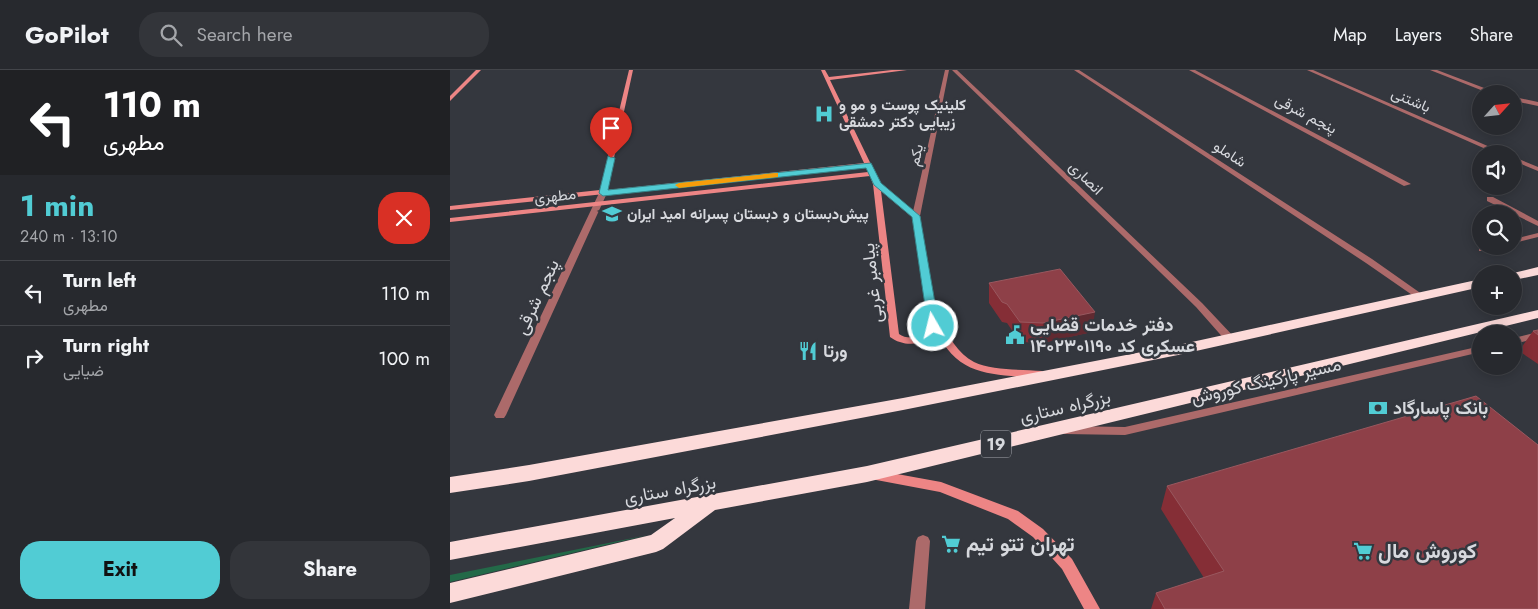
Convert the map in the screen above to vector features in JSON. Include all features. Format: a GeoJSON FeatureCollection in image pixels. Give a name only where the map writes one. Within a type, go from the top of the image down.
{"type":"FeatureCollection","features":[{"type":"Feature","properties":{"kind":"highway"},"geometry":{"type":"LineString","coordinates":[[1522,274],[1538,271]]}},
{"type":"Feature","properties":{"kind":"highway","name":"بزرگراه ستاری"},"geometry":{"type":"LineString","coordinates":[[450,485],[788,426],[1230,339],[1472,285]]}},
{"type":"Feature","properties":{"kind":"highway","name":"بزرگراه ستاری"},"geometry":{"type":"LineString","coordinates":[[450,551],[867,474],[1538,314]]}},
{"type":"Feature","properties":{"kind":"highway"},"geometry":{"type":"LineString","coordinates":[[450,593],[656,543],[711,503]]}},
{"type":"Feature","properties":{"kind":"street"},"geometry":{"type":"LineString","coordinates":[[450,99],[479,70]]}},
{"type":"Feature","properties":{"kind":"street"},"geometry":{"type":"LineString","coordinates":[[603,193],[631,70]]}},
{"type":"Feature","properties":{"kind":"street","name":"پیامبر غربی"},"geometry":{"type":"LineString","coordinates":[[823,70],[877,184],[894,335],[897,338],[916,340],[930,334],[933,326],[916,216],[877,184]]}},
{"type":"Feature","properties":{"kind":"street"},"geometry":{"type":"LineString","coordinates":[[827,79],[905,70]]}},
{"type":"Feature","properties":{"kind":"street","name":"یکم"},"geometry":{"type":"LineString","coordinates":[[916,216],[947,70]]}},
{"type":"Feature","properties":{"kind":"street","name":"انصاری"},"geometry":{"type":"LineString","coordinates":[[954,70],[1199,305],[1230,339]]}},
{"type":"Feature","properties":{"kind":"street","name":"شاملو"},"geometry":{"type":"LineString","coordinates":[[1076,70],[1369,260],[1421,297]]}},
{"type":"Feature","properties":{"kind":"street","name":"پنجم شرقی"},"geometry":{"type":"LineString","coordinates":[[1192,70],[1407,184]]}},
{"type":"Feature","properties":{"kind":"street","name":"باشتنی"},"geometry":{"type":"LineString","coordinates":[[1309,70],[1482,145]]}},
{"type":"Feature","properties":{"kind":"street"},"geometry":{"type":"LineString","coordinates":[[1432,70],[1473,85]]}},
{"type":"Feature","properties":{"kind":"street"},"geometry":{"type":"LineString","coordinates":[[1522,101],[1538,104]]}},
{"type":"Feature","properties":{"kind":"street"},"geometry":{"type":"LineString","coordinates":[[1522,162],[1538,169]]}},
{"type":"Feature","properties":{"kind":"street","name":"مطهری"},"geometry":{"type":"LineString","coordinates":[[450,208],[868,165]]}},
{"type":"Feature","properties":{"kind":"street","name":"مطهری"},"geometry":{"type":"LineString","coordinates":[[450,220],[872,174]]}},
{"type":"Feature","properties":{"kind":"street","name":"پنجم شرقی"},"geometry":{"type":"LineString","coordinates":[[500,415],[603,193]]}},
{"type":"Feature","properties":{"kind":"street"},"geometry":{"type":"LineString","coordinates":[[1490,198],[1538,224]]}},
{"type":"Feature","properties":{"kind":"street"},"geometry":{"type":"LineString","coordinates":[[1522,239],[1538,234]]}},
{"type":"Feature","properties":{"kind":"street","name":"پیامبر غربی"},"geometry":{"type":"LineString","coordinates":[[930,300],[946,341],[958,356],[970,364],[1046,375]]}},
{"type":"Feature","properties":{"kind":"street"},"geometry":{"type":"LineString","coordinates":[[1522,339],[1538,335]]}},
{"type":"Feature","properties":{"kind":"street","name":"مسیر پارکینگ کوروش"},"geometry":{"type":"LineString","coordinates":[[1056,430],[1126,431],[1472,351]]}},
{"type":"Feature","properties":{"kind":"street"},"geometry":{"type":"LineString","coordinates":[[867,474],[941,487],[1013,515],[1038,533],[1067,564],[1092,609]]}},
{"type":"Feature","properties":{"kind":"street"},"geometry":{"type":"LineString","coordinates":[[917,609],[923,541]]}},
{"type":"Feature","properties":{"kind":"green space"},"geometry":{"type":"Polygon","coordinates":[[[648,535],[450,582],[450,575],[648,535]]]}},
{"type":"Feature","properties":{"kind":"building"},"geometry":{"type":"Polygon","coordinates":[[[1060,269],[1095,312],[1043,323],[1020,322],[1007,304],[1002,302],[989,283],[1060,269]]]}},
{"type":"Feature","properties":{"kind":"building","name":"کوروش مال"},"geometry":{"type":"Polygon","coordinates":[[[1476,396],[1538,445],[1538,609],[1165,609],[1156,593],[1224,571],[1167,486],[1476,396]]]}},
{"type":"Feature","properties":{"kind":"slow traffic"},"geometry":{"type":"LineString","coordinates":[[679,185],[775,175]]}},
{"type":"Feature","properties":{"kind":"place","name":"کلینیک پوست و مو و زیبایی دکتر دمشقی"},"geometry":{"type":"Point","coordinates":[824,114]}},
{"type":"Feature","properties":{"kind":"place","name":"پیش‌دبستان و دبستان پسرانه امید ایران"},"geometry":{"type":"Point","coordinates":[612,214]}},
{"type":"Feature","properties":{"kind":"place","name":"دفتر خدمات قضایی عسکری کد ۱۴۰۲۳۰۱۱۹۰"},"geometry":{"type":"Point","coordinates":[1015,335]}},
{"type":"Feature","properties":{"kind":"place","name":"ورتا"},"geometry":{"type":"Point","coordinates":[808,351]}},
{"type":"Feature","properties":{"kind":"place","name":"بانک پاسارگاد"},"geometry":{"type":"Point","coordinates":[1378,408]}},
{"type":"Feature","properties":{"kind":"place","name":"تهران تتو تیم"},"geometry":{"type":"Point","coordinates":[951,544]}},
{"type":"Feature","properties":{"kind":"place","name":"کوروش مال"},"geometry":{"type":"Point","coordinates":[1363,551]}},
{"type":"Feature","properties":{"kind":"route"},"geometry":{"type":"LineString","coordinates":[[611,158],[603,193],[868,165],[877,184],[916,216],[933,326]]}}]}
